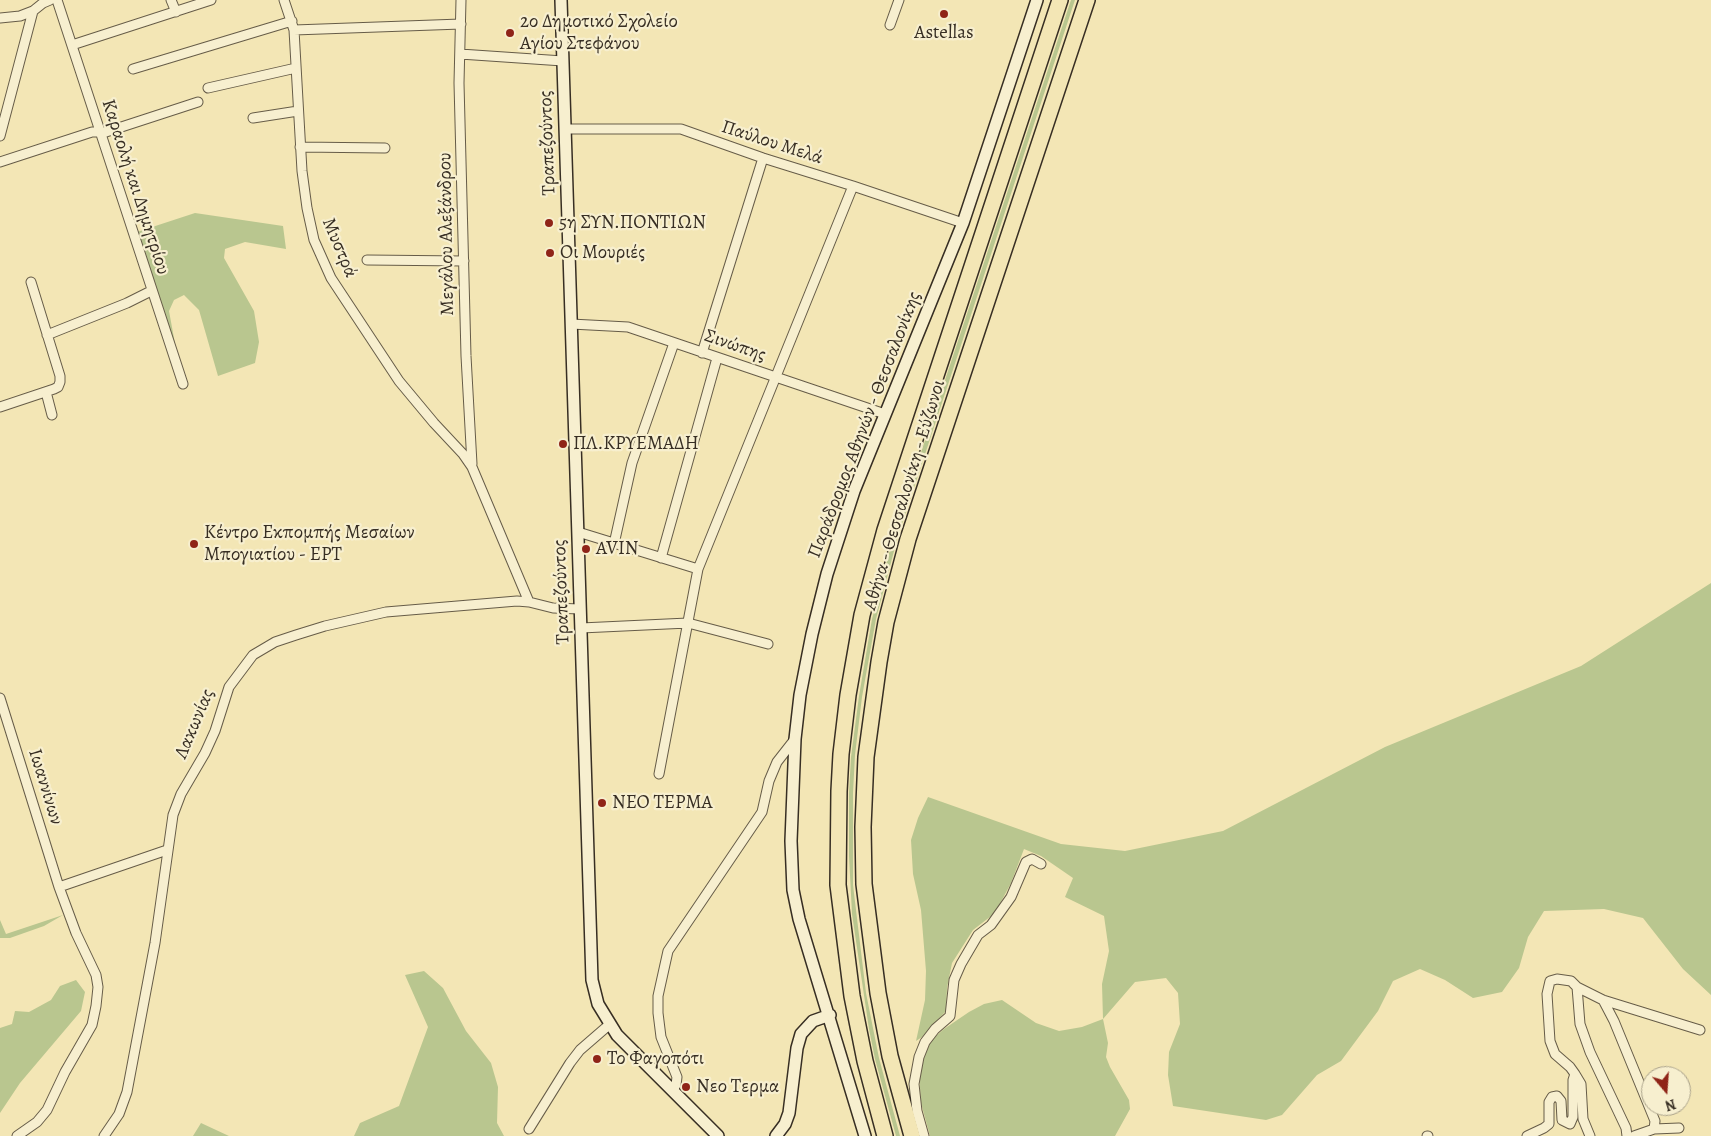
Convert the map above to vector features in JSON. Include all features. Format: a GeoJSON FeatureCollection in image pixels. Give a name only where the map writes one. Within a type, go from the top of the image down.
{"type":"FeatureCollection","features":[{"type":"Feature","properties":{"kind":"highway","name":"Αθήνα - Θεσσαλονίκη - Εύζωνοι"},"geometry":{"type":"LineString","coordinates":[[885,1136],[865,1061],[852,996],[838,885],[839,782],[848,695],[862,615],[884,530],[1060,0]]}},
{"type":"Feature","properties":{"kind":"highway","name":"Αθήνα - Θεσσαλονίκη - Εύζωνοι"},"geometry":{"type":"LineString","coordinates":[[912,1136],[890,1056],[879,1001],[864,884],[863,827],[866,757],[876,681],[886,622],[908,539],[1086,0]]}},
{"type":"Feature","properties":{"kind":"main road","name":"Τραπεζούντος"},"geometry":{"type":"LineString","coordinates":[[561,0],[591,968],[598,1004],[617,1035],[718,1136]]}},
{"type":"Feature","properties":{"kind":"main road","name":"Παράδρομος Αθηνών - Θεσσαλονίκης"},"geometry":{"type":"LineString","coordinates":[[865,1136],[830,1015],[799,918],[793,890],[791,841],[795,740],[800,695],[810,641],[827,574],[854,491],[963,223],[1038,0]]}},
{"type":"Feature","properties":{"kind":"main road"},"geometry":{"type":"LineString","coordinates":[[776,1136],[789,1113],[797,1048],[801,1034],[813,1021],[830,1015]]}},
{"type":"Feature","properties":{"kind":"street"},"geometry":{"type":"LineString","coordinates":[[0,18],[20,16],[33,11],[50,0]]}},
{"type":"Feature","properties":{"kind":"street","name":"Καραολή και Δημητρίου"},"geometry":{"type":"LineString","coordinates":[[57,0],[183,384]]}},
{"type":"Feature","properties":{"kind":"street"},"geometry":{"type":"LineString","coordinates":[[171,0],[176,12]]}},
{"type":"Feature","properties":{"kind":"street"},"geometry":{"type":"LineString","coordinates":[[72,45],[211,0]]}},
{"type":"Feature","properties":{"kind":"street","name":"Μυστρά"},"geometry":{"type":"LineString","coordinates":[[284,0],[293,26],[302,178],[314,240],[331,278],[400,380],[472,467]]}},
{"type":"Feature","properties":{"kind":"street","name":"Μεγάλου Αλεξάνδρου"},"geometry":{"type":"LineString","coordinates":[[461,0],[459,82],[466,356],[472,467]]}},
{"type":"Feature","properties":{"kind":"street"},"geometry":{"type":"LineString","coordinates":[[890,25],[898,0]]}},
{"type":"Feature","properties":{"kind":"street"},"geometry":{"type":"LineString","coordinates":[[0,136],[4,103],[33,11]]}},
{"type":"Feature","properties":{"kind":"street"},"geometry":{"type":"LineString","coordinates":[[134,69],[293,26],[461,24]]}},
{"type":"Feature","properties":{"kind":"street"},"geometry":{"type":"LineString","coordinates":[[460,54],[563,61]]}},
{"type":"Feature","properties":{"kind":"street"},"geometry":{"type":"LineString","coordinates":[[208,88],[296,68]]}},
{"type":"Feature","properties":{"kind":"street"},"geometry":{"type":"LineString","coordinates":[[0,162],[92,132],[106,132],[198,102]]}},
{"type":"Feature","properties":{"kind":"street"},"geometry":{"type":"LineString","coordinates":[[253,118],[298,111]]}},
{"type":"Feature","properties":{"kind":"street","name":"Παύλου Μελά"},"geometry":{"type":"LineString","coordinates":[[565,129],[681,129],[963,223]]}},
{"type":"Feature","properties":{"kind":"street"},"geometry":{"type":"LineString","coordinates":[[300,147],[385,148]]}},
{"type":"Feature","properties":{"kind":"street"},"geometry":{"type":"LineString","coordinates":[[702,352],[764,158]]}},
{"type":"Feature","properties":{"kind":"street"},"geometry":{"type":"LineString","coordinates":[[659,774],[698,569],[853,186]]}},
{"type":"Feature","properties":{"kind":"street"},"geometry":{"type":"LineString","coordinates":[[367,260],[464,261]]}},
{"type":"Feature","properties":{"kind":"street"},"geometry":{"type":"LineString","coordinates":[[0,408],[58,387],[60,382],[60,376],[31,282]]}},
{"type":"Feature","properties":{"kind":"street"},"geometry":{"type":"LineString","coordinates":[[47,335],[152,291]]}},
{"type":"Feature","properties":{"kind":"street","name":"Σινώπης"},"geometry":{"type":"LineString","coordinates":[[571,324],[628,328],[885,414]]}},
{"type":"Feature","properties":{"kind":"street"},"geometry":{"type":"LineString","coordinates":[[614,544],[632,463],[674,343]]}},
{"type":"Feature","properties":{"kind":"street"},"geometry":{"type":"LineString","coordinates":[[661,558],[718,358]]}},
{"type":"Feature","properties":{"kind":"street"},"geometry":{"type":"LineString","coordinates":[[46,392],[52,415]]}},
{"type":"Feature","properties":{"kind":"street"},"geometry":{"type":"LineString","coordinates":[[472,467],[529,602]]}},
{"type":"Feature","properties":{"kind":"street"},"geometry":{"type":"LineString","coordinates":[[578,532],[698,569]]}},
{"type":"Feature","properties":{"kind":"street","name":"Λακωνίας"},"geometry":{"type":"LineString","coordinates":[[106,1136],[120,1114],[127,1092],[155,943],[173,816],[181,794],[205,753],[229,687],[252,655],[274,642],[325,626],[386,612],[517,601],[553,608],[580,608]]}},
{"type":"Feature","properties":{"kind":"street"},"geometry":{"type":"LineString","coordinates":[[581,628],[688,623],[768,644]]}},
{"type":"Feature","properties":{"kind":"street","name":"Ιωαννίνων"},"geometry":{"type":"LineString","coordinates":[[0,698],[59,887],[76,933],[96,974],[98,988],[92,1025],[65,1072],[47,1110],[37,1122],[17,1136]]}},
{"type":"Feature","properties":{"kind":"street"},"geometry":{"type":"LineString","coordinates":[[673,1090],[677,1077],[661,1037],[658,1013],[658,996],[668,951],[762,812],[769,781],[777,762],[795,740]]}},
{"type":"Feature","properties":{"kind":"street"},"geometry":{"type":"LineString","coordinates":[[59,887],[167,850]]}},
{"type":"Feature","properties":{"kind":"street"},"geometry":{"type":"LineString","coordinates":[[924,1136],[917,1111],[914,1084],[919,1057],[925,1042],[935,1029],[950,1016],[954,980],[978,935],[991,925],[1001,912],[1018,883],[1026,862],[1032,859],[1041,864]]}},
{"type":"Feature","properties":{"kind":"street"},"geometry":{"type":"LineString","coordinates":[[1590,1136],[1583,1119],[1581,1084],[1570,1067],[1555,1054],[1550,1041],[1547,994],[1550,981],[1557,979],[1571,981],[1577,987],[1603,1000],[1700,1030]]}},
{"type":"Feature","properties":{"kind":"street"},"geometry":{"type":"LineString","coordinates":[[1577,987],[1580,1024],[1590,1052],[1626,1128],[1626,1136]]}},
{"type":"Feature","properties":{"kind":"street"},"geometry":{"type":"LineString","coordinates":[[1603,1000],[1614,1021],[1655,1121],[1654,1129]]}},
{"type":"Feature","properties":{"kind":"street"},"geometry":{"type":"LineString","coordinates":[[529,1129],[580,1050],[610,1024]]}},
{"type":"Feature","properties":{"kind":"street"},"geometry":{"type":"LineString","coordinates":[[1527,1136],[1549,1124],[1549,1102],[1552,1096],[1557,1096],[1561,1101],[1562,1120],[1570,1124],[1573,1118],[1573,1080],[1575,1074]]}},
{"type":"Feature","properties":{"kind":"street"},"geometry":{"type":"LineString","coordinates":[[1634,1136],[1654,1129],[1679,1128]]}},
{"type":"Feature","properties":{"kind":"green space"},"geometry":{"type":"Polygon","coordinates":[[[1071,0],[1075,0],[898,536],[876,619],[862,697],[855,755],[853,793],[853,885],[866,993],[879,1058],[900,1136],[896,1136],[875,1059],[869,1029],[852,914],[849,856],[849,793],[851,757],[859,696],[872,619],[894,534],[1071,0]]]}},
{"type":"Feature","properties":{"kind":"green space"},"geometry":{"type":"Polygon","coordinates":[[[195,213],[283,226],[286,249],[245,242],[225,249],[224,258],[254,311],[259,342],[255,363],[218,376],[199,310],[184,295],[174,300],[169,311],[176,349],[137,232],[195,213]]]}},
{"type":"Feature","properties":{"kind":"green space"},"geometry":{"type":"Polygon","coordinates":[[[1711,583],[1711,995],[1683,969],[1643,918],[1604,909],[1544,911],[1528,937],[1519,968],[1502,992],[1473,998],[1445,980],[1420,969],[1393,981],[1378,1011],[1341,1061],[1317,1075],[1282,1115],[1266,1120],[1173,1106],[1168,1075],[1169,1052],[1180,1024],[1178,993],[1166,978],[1135,982],[1103,1019],[1102,984],[1109,951],[1104,916],[1065,897],[1073,878],[1041,856],[1024,849],[1011,883],[995,913],[973,930],[952,963],[947,988],[946,1011],[916,1041],[925,1000],[926,971],[921,910],[913,874],[911,840],[918,818],[928,797],[1061,844],[1125,851],[1223,831],[1385,747],[1581,666],[1711,583]]]}},
{"type":"Feature","properties":{"kind":"green space"},"geometry":{"type":"Polygon","coordinates":[[[63,915],[44,926],[10,938],[0,938],[0,920],[6,934],[63,915]]]}},
{"type":"Feature","properties":{"kind":"green space"},"geometry":{"type":"Polygon","coordinates":[[[424,971],[443,988],[466,1031],[491,1063],[498,1087],[497,1123],[504,1136],[354,1136],[360,1123],[399,1106],[428,1027],[405,975],[424,971]]]}},
{"type":"Feature","properties":{"kind":"green space"},"geometry":{"type":"Polygon","coordinates":[[[76,980],[85,992],[81,1011],[20,1083],[0,1113],[0,1028],[12,1024],[15,1011],[29,1012],[51,1000],[60,986],[76,980]]]}},
{"type":"Feature","properties":{"kind":"green space"},"geometry":{"type":"Polygon","coordinates":[[[1002,1000],[1036,1023],[1059,1031],[1082,1027],[1103,1019],[1108,1043],[1106,1057],[1129,1100],[1130,1109],[1115,1136],[930,1136],[921,1103],[920,1088],[920,1074],[928,1043],[944,1029],[969,1012],[984,1004],[1002,1000]]]}},
{"type":"Feature","properties":{"kind":"green space"},"geometry":{"type":"Polygon","coordinates":[[[201,1123],[229,1136],[193,1136],[201,1123]]]}},
{"type":"Feature","properties":{"kind":"place","name":"Astellas"},"geometry":{"type":"Point","coordinates":[944,14]}},
{"type":"Feature","properties":{"kind":"place","name":"2ο Δημοτικό Σχολείο Αγίου Στεφάνου"},"geometry":{"type":"Point","coordinates":[510,33]}},
{"type":"Feature","properties":{"kind":"place","name":"5η ΣΥΝ.ΠΟΝΤΙΩΝ"},"geometry":{"type":"Point","coordinates":[549,223]}},
{"type":"Feature","properties":{"kind":"place","name":"Οι Μουριές"},"geometry":{"type":"Point","coordinates":[550,253]}},
{"type":"Feature","properties":{"kind":"place","name":"ΠΛ.ΚΡΥΕΜΑΔΗ"},"geometry":{"type":"Point","coordinates":[563,444]}},
{"type":"Feature","properties":{"kind":"place","name":"Κέντρο Εκπομπής Μεσαίων Μπογιατίου - ΕΡΤ"},"geometry":{"type":"Point","coordinates":[194,544]}},
{"type":"Feature","properties":{"kind":"place","name":"AVIN"},"geometry":{"type":"Point","coordinates":[586,549]}},
{"type":"Feature","properties":{"kind":"place","name":"ΝΕΟ ΤΕΡΜΑ"},"geometry":{"type":"Point","coordinates":[602,803]}},
{"type":"Feature","properties":{"kind":"place","name":"Το Φαγοπότι"},"geometry":{"type":"Point","coordinates":[597,1059]}},
{"type":"Feature","properties":{"kind":"place","name":"Νεο Τερμα"},"geometry":{"type":"Point","coordinates":[686,1087]}}]}
